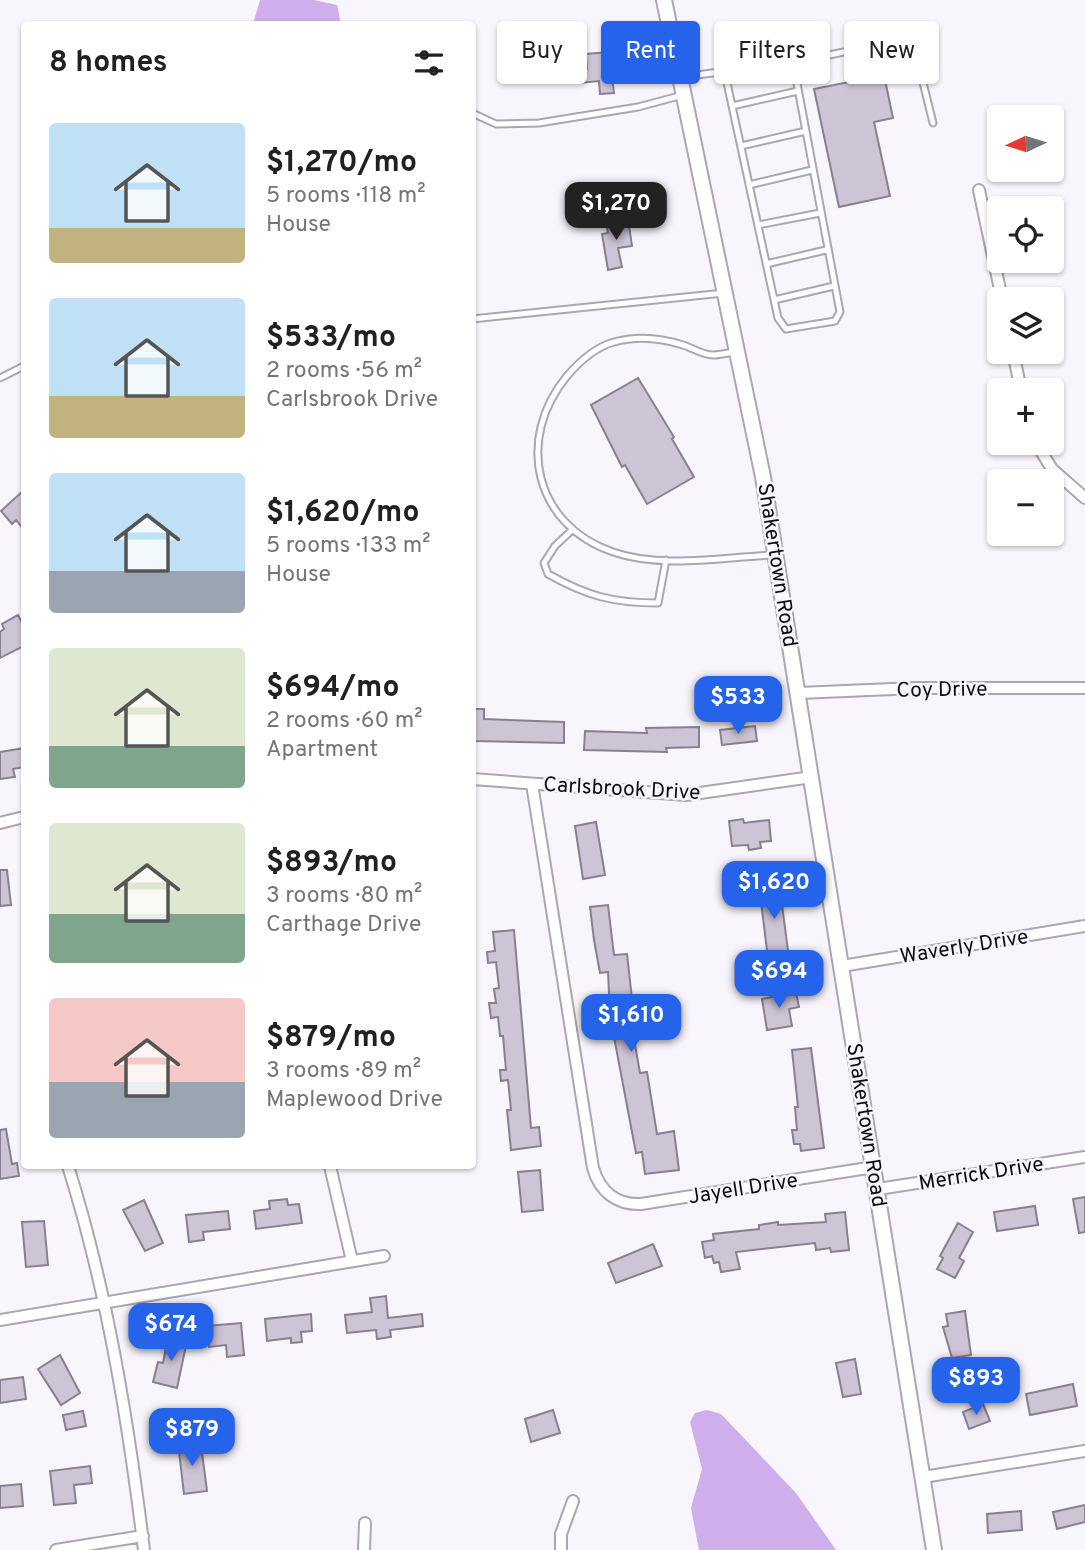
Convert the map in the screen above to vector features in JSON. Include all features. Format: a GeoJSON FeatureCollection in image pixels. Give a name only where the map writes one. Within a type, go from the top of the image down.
{"type":"FeatureCollection","features":[{"type":"Feature","properties":{"kind":"street","name":"Shakertown Road"},"geometry":{"type":"LineString","coordinates":[[664,0],[668,21]]}},
{"type":"Feature","properties":{"kind":"street","name":"Shakertown Road"},"geometry":{"type":"LineString","coordinates":[[680,84],[737,351],[776,555],[934,1550]]}},
{"type":"Feature","properties":{"kind":"street"},"geometry":{"type":"LineString","coordinates":[[979,190],[999,287]]}},
{"type":"Feature","properties":{"kind":"street"},"geometry":{"type":"LineString","coordinates":[[1043,455],[1052,469],[1085,498]]}},
{"type":"Feature","properties":{"kind":"street","name":"Coy Drive"},"geometry":{"type":"LineString","coordinates":[[799,693],[916,688],[1085,688]]}},
{"type":"Feature","properties":{"kind":"street","name":"Carlsbrook Drive"},"geometry":{"type":"LineString","coordinates":[[476,779],[686,795],[812,777]]}},
{"type":"Feature","properties":{"kind":"street","name":"Jayell Drive"},"geometry":{"type":"LineString","coordinates":[[532,784],[593,1168],[600,1185],[613,1198],[641,1203],[874,1167]]}},
{"type":"Feature","properties":{"kind":"street"},"geometry":{"type":"LineString","coordinates":[[0,823],[21,818]]}},
{"type":"Feature","properties":{"kind":"street","name":"Waverly Drive"},"geometry":{"type":"LineString","coordinates":[[842,966],[1085,926]]}},
{"type":"Feature","properties":{"kind":"street","name":"Merrick Drive"},"geometry":{"type":"LineString","coordinates":[[878,1189],[1085,1157]]}},
{"type":"Feature","properties":{"kind":"street"},"geometry":{"type":"LineString","coordinates":[[69,1169],[96,1256],[144,1550]]}},
{"type":"Feature","properties":{"kind":"street"},"geometry":{"type":"LineString","coordinates":[[331,1169],[352,1261]]}},
{"type":"Feature","properties":{"kind":"street"},"geometry":{"type":"LineString","coordinates":[[0,1320],[384,1256]]}},
{"type":"Feature","properties":{"kind":"street"},"geometry":{"type":"LineString","coordinates":[[923,1477],[1085,1451]]}},
{"type":"Feature","properties":{"kind":"street"},"geometry":{"type":"LineString","coordinates":[[561,1550],[561,1534],[573,1501]]}},
{"type":"Feature","properties":{"kind":"street"},"geometry":{"type":"LineString","coordinates":[[365,1523],[365,1550]]}},
{"type":"Feature","properties":{"kind":"street"},"geometry":{"type":"LineString","coordinates":[[56,1550],[143,1536]]}},
{"type":"Feature","properties":{"kind":"lane"},"geometry":{"type":"LineString","coordinates":[[830,55],[912,38],[933,123]]}},
{"type":"Feature","properties":{"kind":"lane"},"geometry":{"type":"LineString","coordinates":[[727,84],[778,318],[786,329],[835,321],[840,312],[797,84]]}},
{"type":"Feature","properties":{"kind":"lane"},"geometry":{"type":"LineString","coordinates":[[732,106],[798,91]]}},
{"type":"Feature","properties":{"kind":"lane"},"geometry":{"type":"LineString","coordinates":[[476,115],[496,124],[539,123],[638,107],[683,96]]}},
{"type":"Feature","properties":{"kind":"lane"},"geometry":{"type":"LineString","coordinates":[[741,146],[806,131]]}},
{"type":"Feature","properties":{"kind":"lane"},"geometry":{"type":"LineString","coordinates":[[749,185],[813,170]]}},
{"type":"Feature","properties":{"kind":"lane"},"geometry":{"type":"LineString","coordinates":[[758,225],[820,212]]}},
{"type":"Feature","properties":{"kind":"lane"},"geometry":{"type":"LineString","coordinates":[[766,264],[827,250]]}},
{"type":"Feature","properties":{"kind":"lane"},"geometry":{"type":"LineString","coordinates":[[774,300],[834,286]]}},
{"type":"Feature","properties":{"kind":"lane"},"geometry":{"type":"LineString","coordinates":[[476,319],[725,293]]}},
{"type":"Feature","properties":{"kind":"lane"},"geometry":{"type":"LineString","coordinates":[[737,351],[713,355],[684,345],[645,338],[614,342],[593,352],[572,370],[554,391],[543,415],[538,435],[537,459],[541,483],[554,509],[572,530],[614,552],[666,560],[776,555]]}},
{"type":"Feature","properties":{"kind":"lane"},"geometry":{"type":"LineString","coordinates":[[0,378],[21,368]]}},
{"type":"Feature","properties":{"kind":"lane"},"geometry":{"type":"LineString","coordinates":[[572,530],[555,546],[544,564],[548,574],[583,593],[624,603],[658,603],[666,560]]}},
{"type":"Feature","properties":{"kind":"shaded area"},"geometry":{"type":"Polygon","coordinates":[[[260,0],[314,0],[337,5],[340,21],[254,21],[260,0]]]}},
{"type":"Feature","properties":{"kind":"shaded area"},"geometry":{"type":"Polygon","coordinates":[[[707,1410],[721,1414],[796,1493],[836,1550],[699,1550],[691,1508],[702,1469],[690,1422],[695,1413],[707,1410]]]}},
{"type":"Feature","properties":{"kind":"building"},"geometry":{"type":"Polygon","coordinates":[[[601,53],[601,84],[613,84],[614,93],[600,94],[599,81],[587,82],[587,54],[601,53]]]}},
{"type":"Feature","properties":{"kind":"building"},"geometry":{"type":"Polygon","coordinates":[[[844,83],[886,84],[893,118],[874,122],[890,196],[839,207],[814,89],[844,83]]]}},
{"type":"Feature","properties":{"kind":"building"},"geometry":{"type":"Polygon","coordinates":[[[628,219],[632,246],[618,248],[622,267],[608,270],[602,234],[608,233],[606,223],[628,219]]]}},
{"type":"Feature","properties":{"kind":"building"},"geometry":{"type":"Polygon","coordinates":[[[638,378],[674,437],[672,439],[694,477],[647,504],[625,465],[622,467],[591,405],[638,378]]]}},
{"type":"Feature","properties":{"kind":"building"},"geometry":{"type":"Polygon","coordinates":[[[21,493],[21,526],[16,520],[12,524],[1,511],[21,493]]]}},
{"type":"Feature","properties":{"kind":"building"},"geometry":{"type":"Polygon","coordinates":[[[18,615],[21,621],[21,648],[0,658],[0,632],[4,629],[2,624],[18,615]]]}},
{"type":"Feature","properties":{"kind":"building"},"geometry":{"type":"Polygon","coordinates":[[[476,709],[484,709],[484,719],[564,722],[564,743],[476,741],[476,709]]]}},
{"type":"Feature","properties":{"kind":"building"},"geometry":{"type":"Polygon","coordinates":[[[755,726],[757,741],[722,745],[720,730],[755,726]]]}},
{"type":"Feature","properties":{"kind":"building"},"geometry":{"type":"Polygon","coordinates":[[[699,727],[699,747],[666,748],[667,752],[584,750],[585,731],[647,733],[646,728],[699,727]]]}},
{"type":"Feature","properties":{"kind":"building"},"geometry":{"type":"Polygon","coordinates":[[[21,748],[21,768],[13,769],[15,777],[0,779],[0,752],[21,748]]]}},
{"type":"Feature","properties":{"kind":"building"},"geometry":{"type":"Polygon","coordinates":[[[743,819],[744,823],[769,820],[771,841],[760,842],[761,848],[749,850],[748,845],[732,846],[729,821],[743,819]]]}},
{"type":"Feature","properties":{"kind":"building"},"geometry":{"type":"Polygon","coordinates":[[[596,822],[605,875],[583,879],[575,826],[596,822]]]}},
{"type":"Feature","properties":{"kind":"building"},"geometry":{"type":"Polygon","coordinates":[[[777,867],[791,973],[770,975],[757,869],[777,867]]]}},
{"type":"Feature","properties":{"kind":"building"},"geometry":{"type":"Polygon","coordinates":[[[0,870],[7,870],[11,905],[0,906],[0,870]]]}},
{"type":"Feature","properties":{"kind":"building"},"geometry":{"type":"Polygon","coordinates":[[[608,905],[614,955],[627,954],[632,999],[627,999],[640,1073],[647,1072],[657,1134],[674,1131],[679,1170],[645,1174],[642,1152],[636,1153],[610,1016],[608,972],[600,973],[590,907],[608,905]]]}},
{"type":"Feature","properties":{"kind":"building"},"geometry":{"type":"Polygon","coordinates":[[[514,930],[531,1128],[539,1127],[541,1146],[511,1150],[507,1110],[511,1110],[508,1080],[501,1081],[500,1070],[506,1070],[503,1036],[500,1036],[498,1017],[491,1018],[489,1003],[496,1003],[494,989],[499,988],[496,962],[488,963],[487,952],[495,951],[493,932],[514,930]]]}},
{"type":"Feature","properties":{"kind":"building"},"geometry":{"type":"Polygon","coordinates":[[[796,992],[799,1007],[789,1009],[792,1026],[767,1030],[762,999],[796,992]]]}},
{"type":"Feature","properties":{"kind":"building"},"geometry":{"type":"Polygon","coordinates":[[[811,1048],[824,1148],[801,1151],[800,1144],[794,1144],[792,1130],[797,1130],[795,1107],[798,1107],[792,1050],[811,1048]]]}},
{"type":"Feature","properties":{"kind":"building"},"geometry":{"type":"Polygon","coordinates":[[[6,1129],[12,1164],[17,1163],[19,1176],[0,1179],[0,1130],[6,1129]]]}},
{"type":"Feature","properties":{"kind":"building"},"geometry":{"type":"Polygon","coordinates":[[[540,1170],[543,1210],[522,1212],[518,1172],[540,1170]]]}},
{"type":"Feature","properties":{"kind":"building"},"geometry":{"type":"Polygon","coordinates":[[[1085,1197],[1085,1232],[1079,1233],[1073,1199],[1085,1197]]]}},
{"type":"Feature","properties":{"kind":"building"},"geometry":{"type":"Polygon","coordinates":[[[287,1199],[288,1205],[299,1204],[302,1223],[256,1229],[254,1211],[270,1209],[269,1201],[287,1199]]]}},
{"type":"Feature","properties":{"kind":"building"},"geometry":{"type":"Polygon","coordinates":[[[144,1200],[163,1243],[145,1251],[123,1210],[144,1200]]]}},
{"type":"Feature","properties":{"kind":"building"},"geometry":{"type":"Polygon","coordinates":[[[1035,1206],[1038,1225],[997,1231],[994,1212],[1035,1206]]]}},
{"type":"Feature","properties":{"kind":"building"},"geometry":{"type":"Polygon","coordinates":[[[228,1211],[230,1229],[203,1232],[204,1240],[189,1242],[186,1215],[228,1211]]]}},
{"type":"Feature","properties":{"kind":"building"},"geometry":{"type":"Polygon","coordinates":[[[845,1212],[849,1250],[816,1250],[815,1243],[736,1252],[740,1269],[721,1272],[719,1262],[714,1263],[712,1256],[705,1258],[702,1242],[714,1240],[713,1234],[759,1229],[759,1225],[778,1222],[778,1225],[826,1222],[825,1214],[845,1212]]]}},
{"type":"Feature","properties":{"kind":"building"},"geometry":{"type":"Polygon","coordinates":[[[44,1221],[48,1265],[26,1267],[22,1222],[44,1221]]]}},
{"type":"Feature","properties":{"kind":"building"},"geometry":{"type":"Polygon","coordinates":[[[958,1223],[973,1232],[959,1258],[964,1261],[955,1278],[937,1269],[943,1258],[940,1256],[958,1223]]]}},
{"type":"Feature","properties":{"kind":"building"},"geometry":{"type":"Polygon","coordinates":[[[653,1244],[662,1266],[616,1283],[608,1263],[653,1244]]]}},
{"type":"Feature","properties":{"kind":"building"},"geometry":{"type":"Polygon","coordinates":[[[386,1296],[388,1318],[422,1314],[423,1326],[390,1330],[391,1337],[377,1339],[376,1330],[347,1333],[345,1315],[372,1312],[370,1298],[386,1296]]]}},
{"type":"Feature","properties":{"kind":"building"},"geometry":{"type":"Polygon","coordinates":[[[965,1311],[971,1355],[952,1358],[943,1327],[948,1326],[946,1314],[965,1311]]]}},
{"type":"Feature","properties":{"kind":"building"},"geometry":{"type":"Polygon","coordinates":[[[311,1314],[312,1331],[301,1332],[302,1342],[291,1343],[291,1338],[267,1341],[265,1319],[311,1314]]]}},
{"type":"Feature","properties":{"kind":"building"},"geometry":{"type":"Polygon","coordinates":[[[241,1323],[244,1355],[227,1357],[226,1345],[209,1347],[207,1326],[241,1323]]]}},
{"type":"Feature","properties":{"kind":"building"},"geometry":{"type":"Polygon","coordinates":[[[168,1337],[187,1341],[177,1388],[153,1382],[158,1362],[163,1363],[168,1337]]]}},
{"type":"Feature","properties":{"kind":"building"},"geometry":{"type":"Polygon","coordinates":[[[60,1355],[80,1393],[61,1405],[38,1369],[60,1355]]]}},
{"type":"Feature","properties":{"kind":"building"},"geometry":{"type":"Polygon","coordinates":[[[855,1359],[861,1394],[843,1397],[836,1363],[855,1359]]]}},
{"type":"Feature","properties":{"kind":"building"},"geometry":{"type":"Polygon","coordinates":[[[23,1377],[26,1399],[0,1403],[0,1380],[23,1377]]]}},
{"type":"Feature","properties":{"kind":"building"},"geometry":{"type":"Polygon","coordinates":[[[1073,1384],[1077,1406],[1030,1415],[1026,1394],[1073,1384]]]}},
{"type":"Feature","properties":{"kind":"building"},"geometry":{"type":"Polygon","coordinates":[[[983,1404],[990,1421],[969,1429],[963,1412],[983,1404]]]}},
{"type":"Feature","properties":{"kind":"building"},"geometry":{"type":"Polygon","coordinates":[[[553,1410],[560,1433],[531,1442],[525,1419],[553,1410]]]}},
{"type":"Feature","properties":{"kind":"building"},"geometry":{"type":"Polygon","coordinates":[[[83,1411],[86,1426],[66,1430],[63,1415],[83,1411]]]}},
{"type":"Feature","properties":{"kind":"building"},"geometry":{"type":"Polygon","coordinates":[[[191,1442],[192,1447],[201,1445],[207,1491],[184,1494],[178,1443],[191,1442]]]}},
{"type":"Feature","properties":{"kind":"building"},"geometry":{"type":"Polygon","coordinates":[[[90,1466],[92,1483],[74,1485],[76,1503],[54,1505],[50,1471],[90,1466]]]}},
{"type":"Feature","properties":{"kind":"building"},"geometry":{"type":"Polygon","coordinates":[[[21,1484],[23,1506],[0,1508],[0,1486],[21,1484]]]}},
{"type":"Feature","properties":{"kind":"building"},"geometry":{"type":"Polygon","coordinates":[[[1085,1505],[1085,1522],[1057,1529],[1053,1512],[1085,1505]]]}},
{"type":"Feature","properties":{"kind":"building"},"geometry":{"type":"Polygon","coordinates":[[[1021,1511],[1022,1530],[988,1533],[987,1514],[1021,1511]]]}}]}
